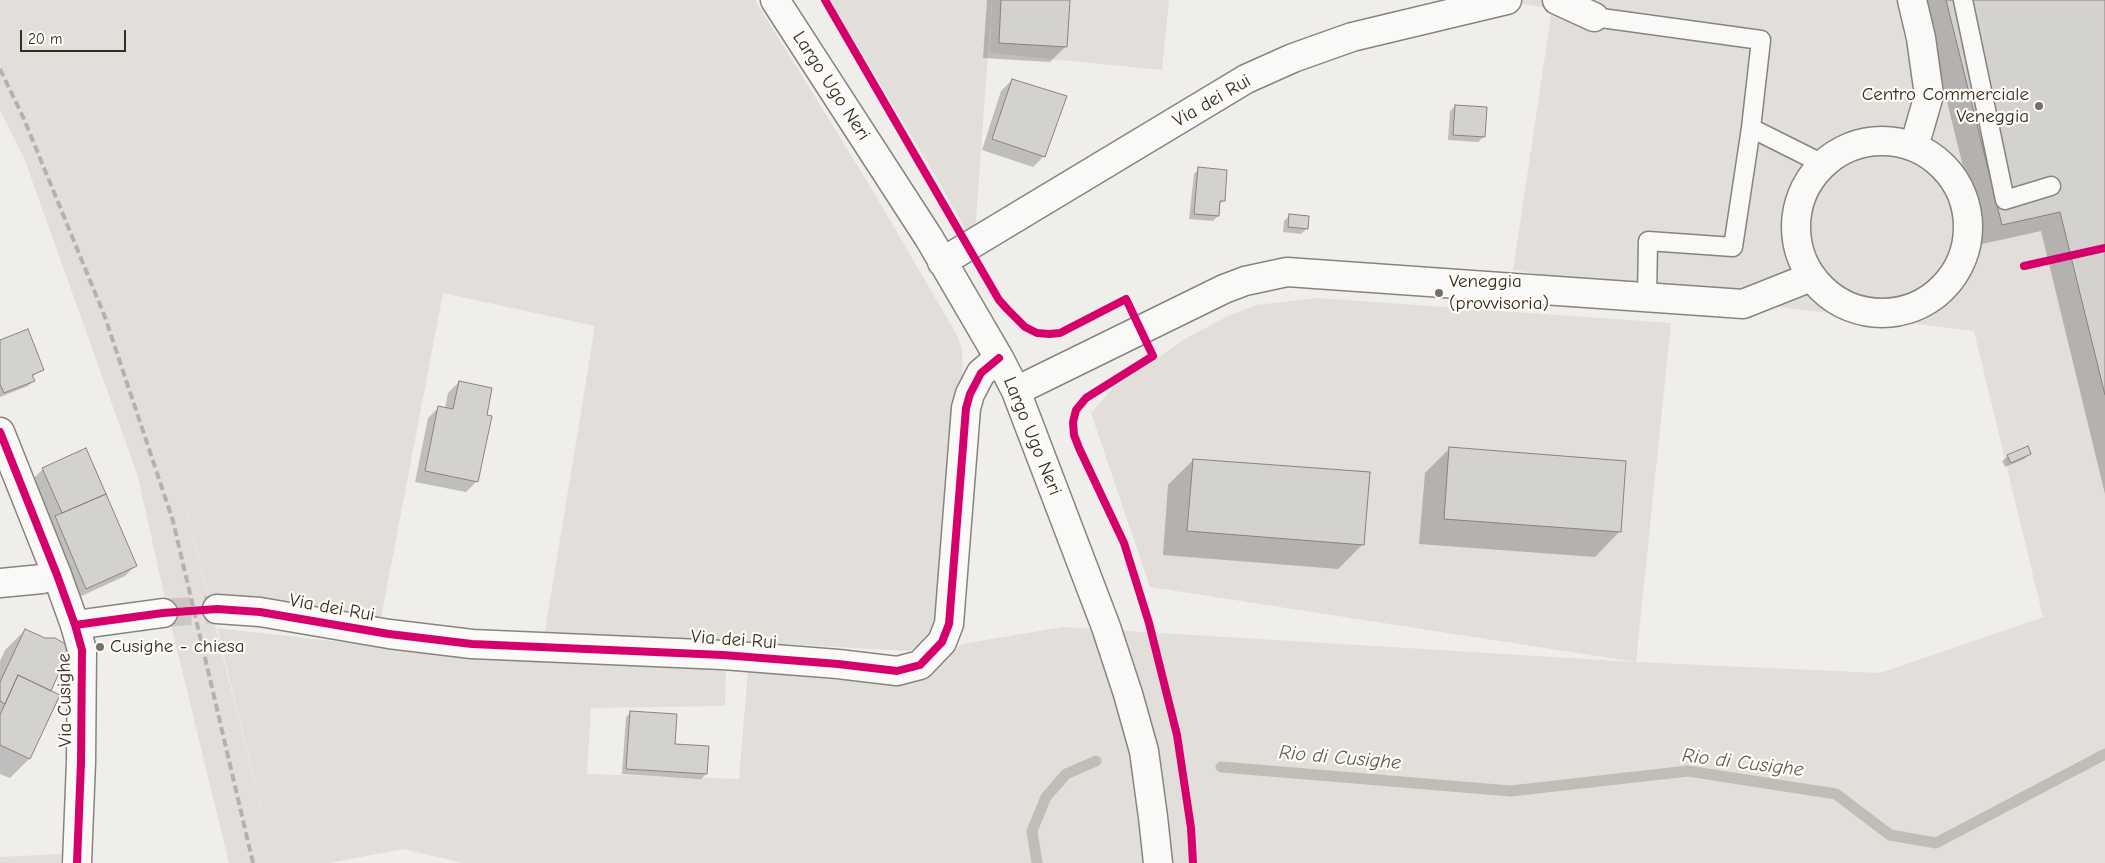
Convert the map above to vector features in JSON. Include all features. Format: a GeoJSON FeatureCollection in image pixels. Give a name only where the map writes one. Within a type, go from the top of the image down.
{"type":"FeatureCollection","features":[{"type":"Feature","properties":{"kind":"street","name":"Largo Ugo Neri"},"geometry":{"type":"LineString","coordinates":[[775,0],[942,262],[999,358],[1016,391],[1106,627],[1128,694],[1144,751],[1154,817],[1158,863]]}},
{"type":"Feature","properties":{"kind":"street","name":"Via dei Rui"},"geometry":{"type":"LineString","coordinates":[[942,262],[1246,79],[1293,58],[1352,38],[1507,0]]}},
{"type":"Feature","properties":{"kind":"street"},"geometry":{"type":"LineString","coordinates":[[1557,0],[1594,17]]}},
{"type":"Feature","properties":{"kind":"street"},"geometry":{"type":"LineString","coordinates":[[1912,0],[1921,38],[1929,94],[1914,147]]}},
{"type":"Feature","properties":{"kind":"street"},"geometry":{"type":"LineString","coordinates":[[1890,141],[1914,147],[1938,161],[1956,182],[1966,209],[1968,236],[1959,265],[1942,289],[1918,306],[1888,313],[1859,310],[1832,298],[1811,277],[1800,255],[1796,231],[1798,206],[1808,183],[1823,164],[1844,150],[1866,142],[1890,141]]}},
{"type":"Feature","properties":{"kind":"street"},"geometry":{"type":"LineString","coordinates":[[1016,391],[1224,289],[1245,281],[1286,272],[1743,304],[1811,277]]}},
{"type":"Feature","properties":{"kind":"street","name":"Via dei Rui"},"geometry":{"type":"LineString","coordinates":[[216,609],[260,612],[388,634],[472,644],[723,655],[838,664],[898,671],[920,665],[942,642],[949,624],[966,408],[980,373],[999,358]]}},
{"type":"Feature","properties":{"kind":"street","name":"Via Cusighe"},"geometry":{"type":"LineString","coordinates":[[0,432],[57,575],[75,624],[82,650],[81,762],[77,863]]}},
{"type":"Feature","properties":{"kind":"street"},"geometry":{"type":"LineString","coordinates":[[0,583],[42,579],[57,575]]}},
{"type":"Feature","properties":{"kind":"street"},"geometry":{"type":"LineString","coordinates":[[75,624],[163,613]]}},
{"type":"Feature","properties":{"kind":"lane"},"geometry":{"type":"LineString","coordinates":[[1963,0],[2004,200],[2051,186]]}},
{"type":"Feature","properties":{"kind":"lane"},"geometry":{"type":"LineString","coordinates":[[1594,17],[1761,40],[1751,128],[1733,246],[1648,241],[1647,298]]}},
{"type":"Feature","properties":{"kind":"lane"},"geometry":{"type":"LineString","coordinates":[[1751,128],[1823,164]]}},
{"type":"Feature","properties":{"kind":"shaded area"},"geometry":{"type":"Polygon","coordinates":[[[0,0],[755,0],[870,186],[957,335],[962,349],[963,380],[942,620],[923,643],[909,651],[733,641],[544,636],[595,326],[443,293],[381,618],[209,599],[171,450],[71,139],[0,6],[0,0]]]}},
{"type":"Feature","properties":{"kind":"shaded area"},"geometry":{"type":"Polygon","coordinates":[[[830,0],[992,0],[975,233],[967,232],[830,0]]]}},
{"type":"Feature","properties":{"kind":"shaded area"},"geometry":{"type":"Polygon","coordinates":[[[992,0],[1169,0],[1162,70],[990,53],[992,0]]]}},
{"type":"Feature","properties":{"kind":"shaded area"},"geometry":{"type":"Polygon","coordinates":[[[1501,0],[2105,0],[2105,596],[2043,617],[1974,331],[1674,294],[1513,270],[1552,9],[1501,0]]]}},
{"type":"Feature","properties":{"kind":"shaded area"},"geometry":{"type":"Polygon","coordinates":[[[0,6],[71,139],[171,450],[275,863],[229,863],[170,621],[138,477],[24,158],[0,110],[0,6]]]}},
{"type":"Feature","properties":{"kind":"shaded area"},"geometry":{"type":"Polygon","coordinates":[[[1317,298],[1671,323],[1636,662],[1150,587],[1091,413],[1300,419],[1317,298]]]}},
{"type":"Feature","properties":{"kind":"shaded area"},"geometry":{"type":"Polygon","coordinates":[[[1317,298],[1300,419],[1091,413],[1111,390],[1185,339],[1228,316],[1256,305],[1317,298]]]}},
{"type":"Feature","properties":{"kind":"shaded area"},"geometry":{"type":"Polygon","coordinates":[[[2105,596],[2105,863],[463,863],[403,849],[329,863],[275,863],[217,628],[377,646],[726,669],[725,706],[591,708],[587,774],[739,779],[748,670],[885,682],[927,673],[962,644],[1063,627],[1636,662],[1880,673],[2105,596]]]}},
{"type":"Feature","properties":{"kind":"shaded area"},"geometry":{"type":"Polygon","coordinates":[[[62,854],[61,863],[0,863],[0,857],[62,854]]]}},
{"type":"Feature","properties":{"kind":"building"},"geometry":{"type":"Polygon","coordinates":[[[1001,0],[1070,0],[1067,47],[999,43],[1001,0]]]}},
{"type":"Feature","properties":{"kind":"building","name":"Centro Commerciale Veneggia"},"geometry":{"type":"Polygon","coordinates":[[[1946,0],[2105,0],[2105,395],[2060,212],[2002,225],[1946,0]]]}},
{"type":"Feature","properties":{"kind":"building"},"geometry":{"type":"Polygon","coordinates":[[[1012,79],[1067,96],[1045,157],[992,139],[1012,79]]]}},
{"type":"Feature","properties":{"kind":"building"},"geometry":{"type":"Polygon","coordinates":[[[1455,105],[1487,107],[1485,137],[1453,135],[1455,105]]]}},
{"type":"Feature","properties":{"kind":"building"},"geometry":{"type":"Polygon","coordinates":[[[1198,167],[1227,170],[1225,201],[1220,201],[1219,216],[1194,214],[1198,167]]]}},
{"type":"Feature","properties":{"kind":"building"},"geometry":{"type":"Polygon","coordinates":[[[1289,214],[1309,216],[1308,229],[1288,227],[1289,214]]]}},
{"type":"Feature","properties":{"kind":"building"},"geometry":{"type":"Polygon","coordinates":[[[28,329],[44,370],[32,375],[35,381],[4,393],[0,384],[0,340],[28,329]]]}},
{"type":"Feature","properties":{"kind":"building"},"geometry":{"type":"Polygon","coordinates":[[[459,381],[492,388],[487,415],[492,416],[478,482],[425,471],[438,406],[453,409],[459,381]]]}},
{"type":"Feature","properties":{"kind":"building"},"geometry":{"type":"Polygon","coordinates":[[[2028,446],[2031,454],[2011,463],[2007,455],[2028,446]]]}},
{"type":"Feature","properties":{"kind":"building"},"geometry":{"type":"Polygon","coordinates":[[[1449,447],[1626,461],[1621,532],[1444,519],[1449,447]]]}},
{"type":"Feature","properties":{"kind":"building"},"geometry":{"type":"Polygon","coordinates":[[[86,448],[106,494],[62,513],[42,468],[86,448]]]}},
{"type":"Feature","properties":{"kind":"building"},"geometry":{"type":"Polygon","coordinates":[[[1193,459],[1370,472],[1364,545],[1187,531],[1193,459]]]}},
{"type":"Feature","properties":{"kind":"building"},"geometry":{"type":"Polygon","coordinates":[[[106,494],[137,566],[86,589],[55,516],[106,494]]]}},
{"type":"Feature","properties":{"kind":"building"},"geometry":{"type":"Polygon","coordinates":[[[25,629],[45,638],[55,638],[67,645],[69,650],[51,691],[18,675],[5,704],[0,701],[0,682],[25,629]]]}},
{"type":"Feature","properties":{"kind":"building"},"geometry":{"type":"Polygon","coordinates":[[[18,675],[60,695],[30,759],[0,745],[0,715],[18,675]]]}},
{"type":"Feature","properties":{"kind":"building"},"geometry":{"type":"Polygon","coordinates":[[[630,711],[677,714],[675,744],[709,746],[707,774],[626,769],[630,711]]]}},
{"type":"Feature","properties":{"kind":"waterway","name":"Rio di Cusighe"},"geometry":{"type":"LineString","coordinates":[[1221,767],[1511,791],[1688,771],[1836,794],[1890,835],[1936,843],[2105,754]]}},
{"type":"Feature","properties":{"kind":"waterway","name":"Rio di Cusighe"},"geometry":{"type":"LineString","coordinates":[[1037,863],[1032,831],[1046,797],[1066,774],[1096,761]]}},
{"type":"Feature","properties":{"kind":"tunnel"},"geometry":{"type":"LineString","coordinates":[[163,613],[217,609]]}},
{"type":"Feature","properties":{"kind":"railway"},"geometry":{"type":"LineString","coordinates":[[0,69],[24,119],[105,317],[173,521],[253,863]]}},
{"type":"Feature","properties":{"kind":"cycle path"},"geometry":{"type":"LineString","coordinates":[[825,0],[999,300],[1008,310],[1025,327],[1037,333],[1060,333],[1126,299],[1153,356],[1086,398],[1076,410],[1073,422],[1074,435],[1124,543],[1149,623],[1177,735],[1191,828],[1193,863]]}},
{"type":"Feature","properties":{"kind":"cycle path"},"geometry":{"type":"LineString","coordinates":[[2024,266],[2105,248]]}},
{"type":"Feature","properties":{"kind":"cycle path"},"geometry":{"type":"LineString","coordinates":[[75,625],[163,613],[217,609],[260,612],[389,634],[472,644],[723,655],[838,664],[897,671],[920,665],[942,642],[949,624],[966,408],[970,394],[981,373],[999,358]]}},
{"type":"Feature","properties":{"kind":"cycle path"},"geometry":{"type":"LineString","coordinates":[[0,432],[57,575],[82,650],[81,762],[77,863]]}},
{"type":"Feature","properties":{"kind":"place","name":"Centro Commerciale Veneggia"},"geometry":{"type":"Point","coordinates":[2039,106]}},
{"type":"Feature","properties":{"kind":"place","name":"Veneggia (provvisoria)"},"geometry":{"type":"Point","coordinates":[1439,293]}},
{"type":"Feature","properties":{"kind":"place","name":"Cusighe - chiesa"},"geometry":{"type":"Point","coordinates":[100,647]}}]}
